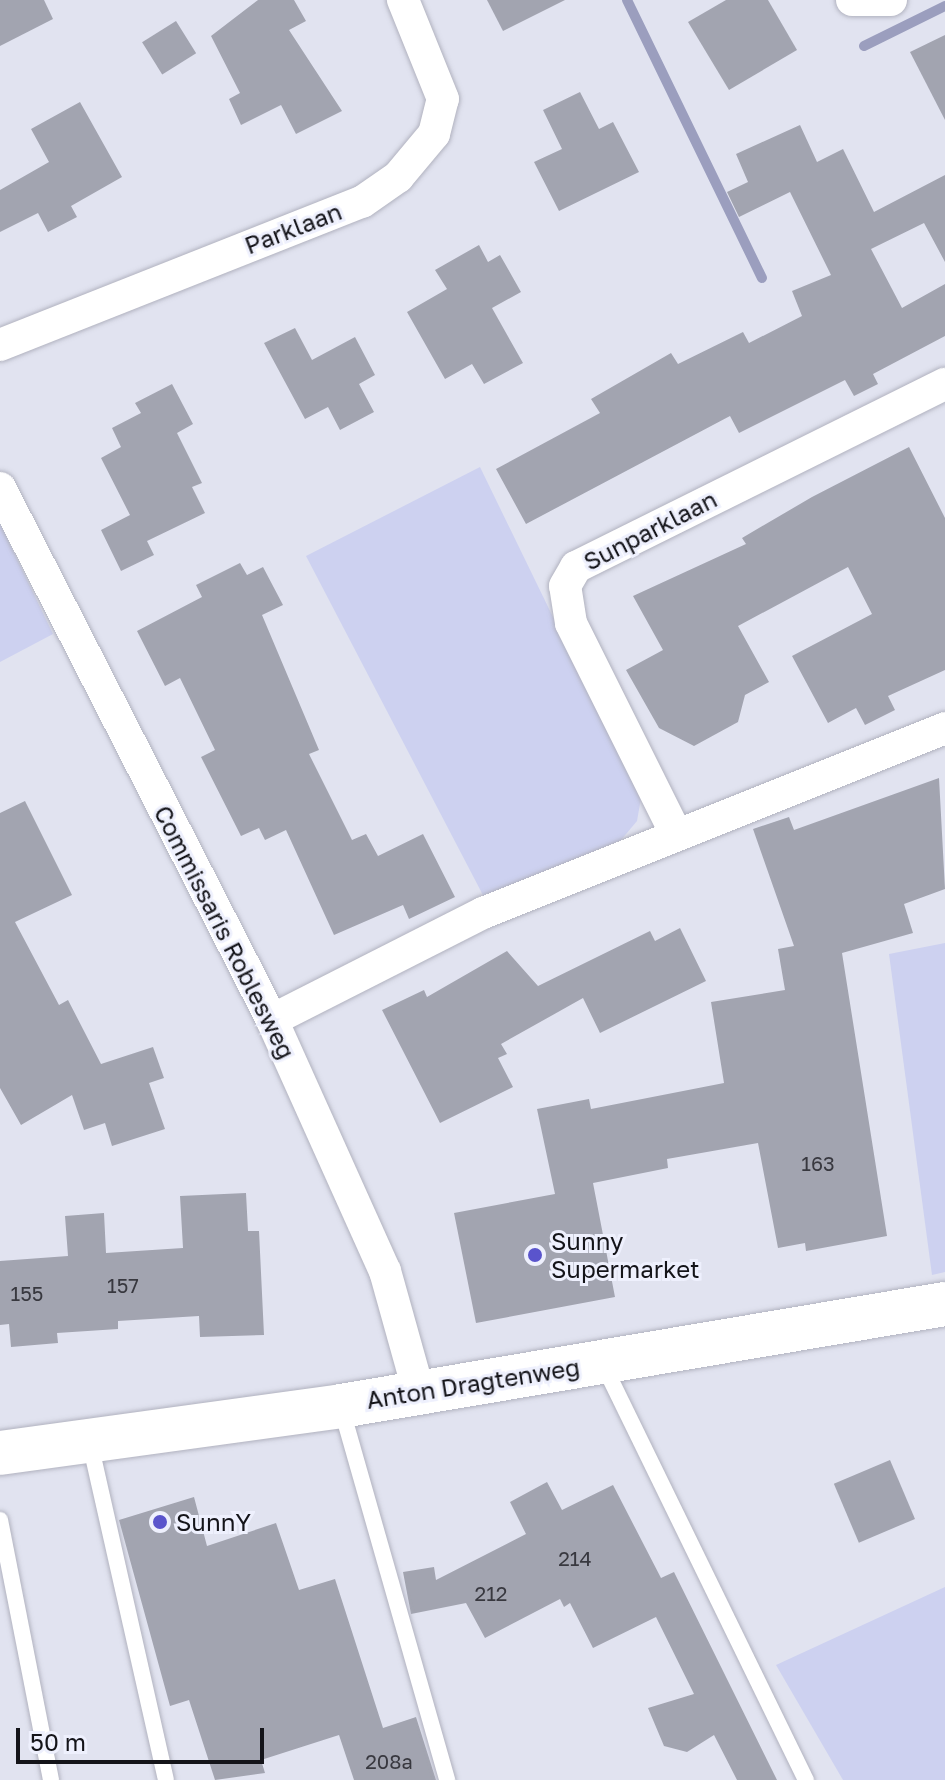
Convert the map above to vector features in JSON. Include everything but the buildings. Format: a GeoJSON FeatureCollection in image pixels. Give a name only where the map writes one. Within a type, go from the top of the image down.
{"type":"FeatureCollection","features":[{"type":"Feature","properties":{"kind":"main road","name":"Anton Dragtenweg"},"geometry":{"type":"LineString","coordinates":[[0,1453],[341,1406],[418,1389],[602,1362],[945,1304]]}},
{"type":"Feature","properties":{"kind":"street","name":"Parklaan"},"geometry":{"type":"LineString","coordinates":[[0,345],[362,202],[398,177],[434,134],[443,99],[403,0]]}},
{"type":"Feature","properties":{"kind":"street"},"geometry":{"type":"LineString","coordinates":[[852,0],[891,0]]}},
{"type":"Feature","properties":{"kind":"street","name":"Sunparklaan"},"geometry":{"type":"LineString","coordinates":[[675,832],[571,623],[565,586],[576,567],[945,384]]}},
{"type":"Feature","properties":{"kind":"street","name":"Commissaris Roblesweg"},"geometry":{"type":"LineString","coordinates":[[0,488],[272,1020],[385,1271],[418,1389]]}},
{"type":"Feature","properties":{"kind":"street"},"geometry":{"type":"LineString","coordinates":[[272,1020],[483,913],[675,832],[945,728]]}},
{"type":"Feature","properties":{"kind":"lane"},"geometry":{"type":"LineString","coordinates":[[602,1362],[806,1780]]}},
{"type":"Feature","properties":{"kind":"lane"},"geometry":{"type":"LineString","coordinates":[[341,1406],[447,1780]]}},
{"type":"Feature","properties":{"kind":"lane"},"geometry":{"type":"LineString","coordinates":[[90,1441],[166,1780]]}},
{"type":"Feature","properties":{"kind":"lane"},"geometry":{"type":"LineString","coordinates":[[0,1520],[51,1780]]}},
{"type":"Feature","properties":{"kind":"shaded area"},"geometry":{"type":"Polygon","coordinates":[[[480,467],[641,798],[637,821],[621,840],[485,899],[306,556],[480,467]]]}},
{"type":"Feature","properties":{"kind":"shaded area"},"geometry":{"type":"Polygon","coordinates":[[[0,524],[53,634],[0,662],[0,524]]]}},
{"type":"Feature","properties":{"kind":"shaded area"},"geometry":{"type":"Polygon","coordinates":[[[945,943],[945,1272],[932,1275],[889,954],[945,943]]]}},
{"type":"Feature","properties":{"kind":"shaded area"},"geometry":{"type":"Polygon","coordinates":[[[945,1587],[945,1780],[843,1780],[776,1665],[945,1587]]]}},
{"type":"Feature","properties":{"kind":"waterway"},"geometry":{"type":"LineString","coordinates":[[627,0],[762,278]]}},
{"type":"Feature","properties":{"kind":"waterway"},"geometry":{"type":"LineString","coordinates":[[864,46],[945,6]]}},
{"type":"Feature","properties":{"kind":"place","name":"Sunny Supermarket"},"geometry":{"type":"Point","coordinates":[535,1255]}},
{"type":"Feature","properties":{"kind":"place","name":"SunnY"},"geometry":{"type":"Point","coordinates":[160,1522]}}]}
